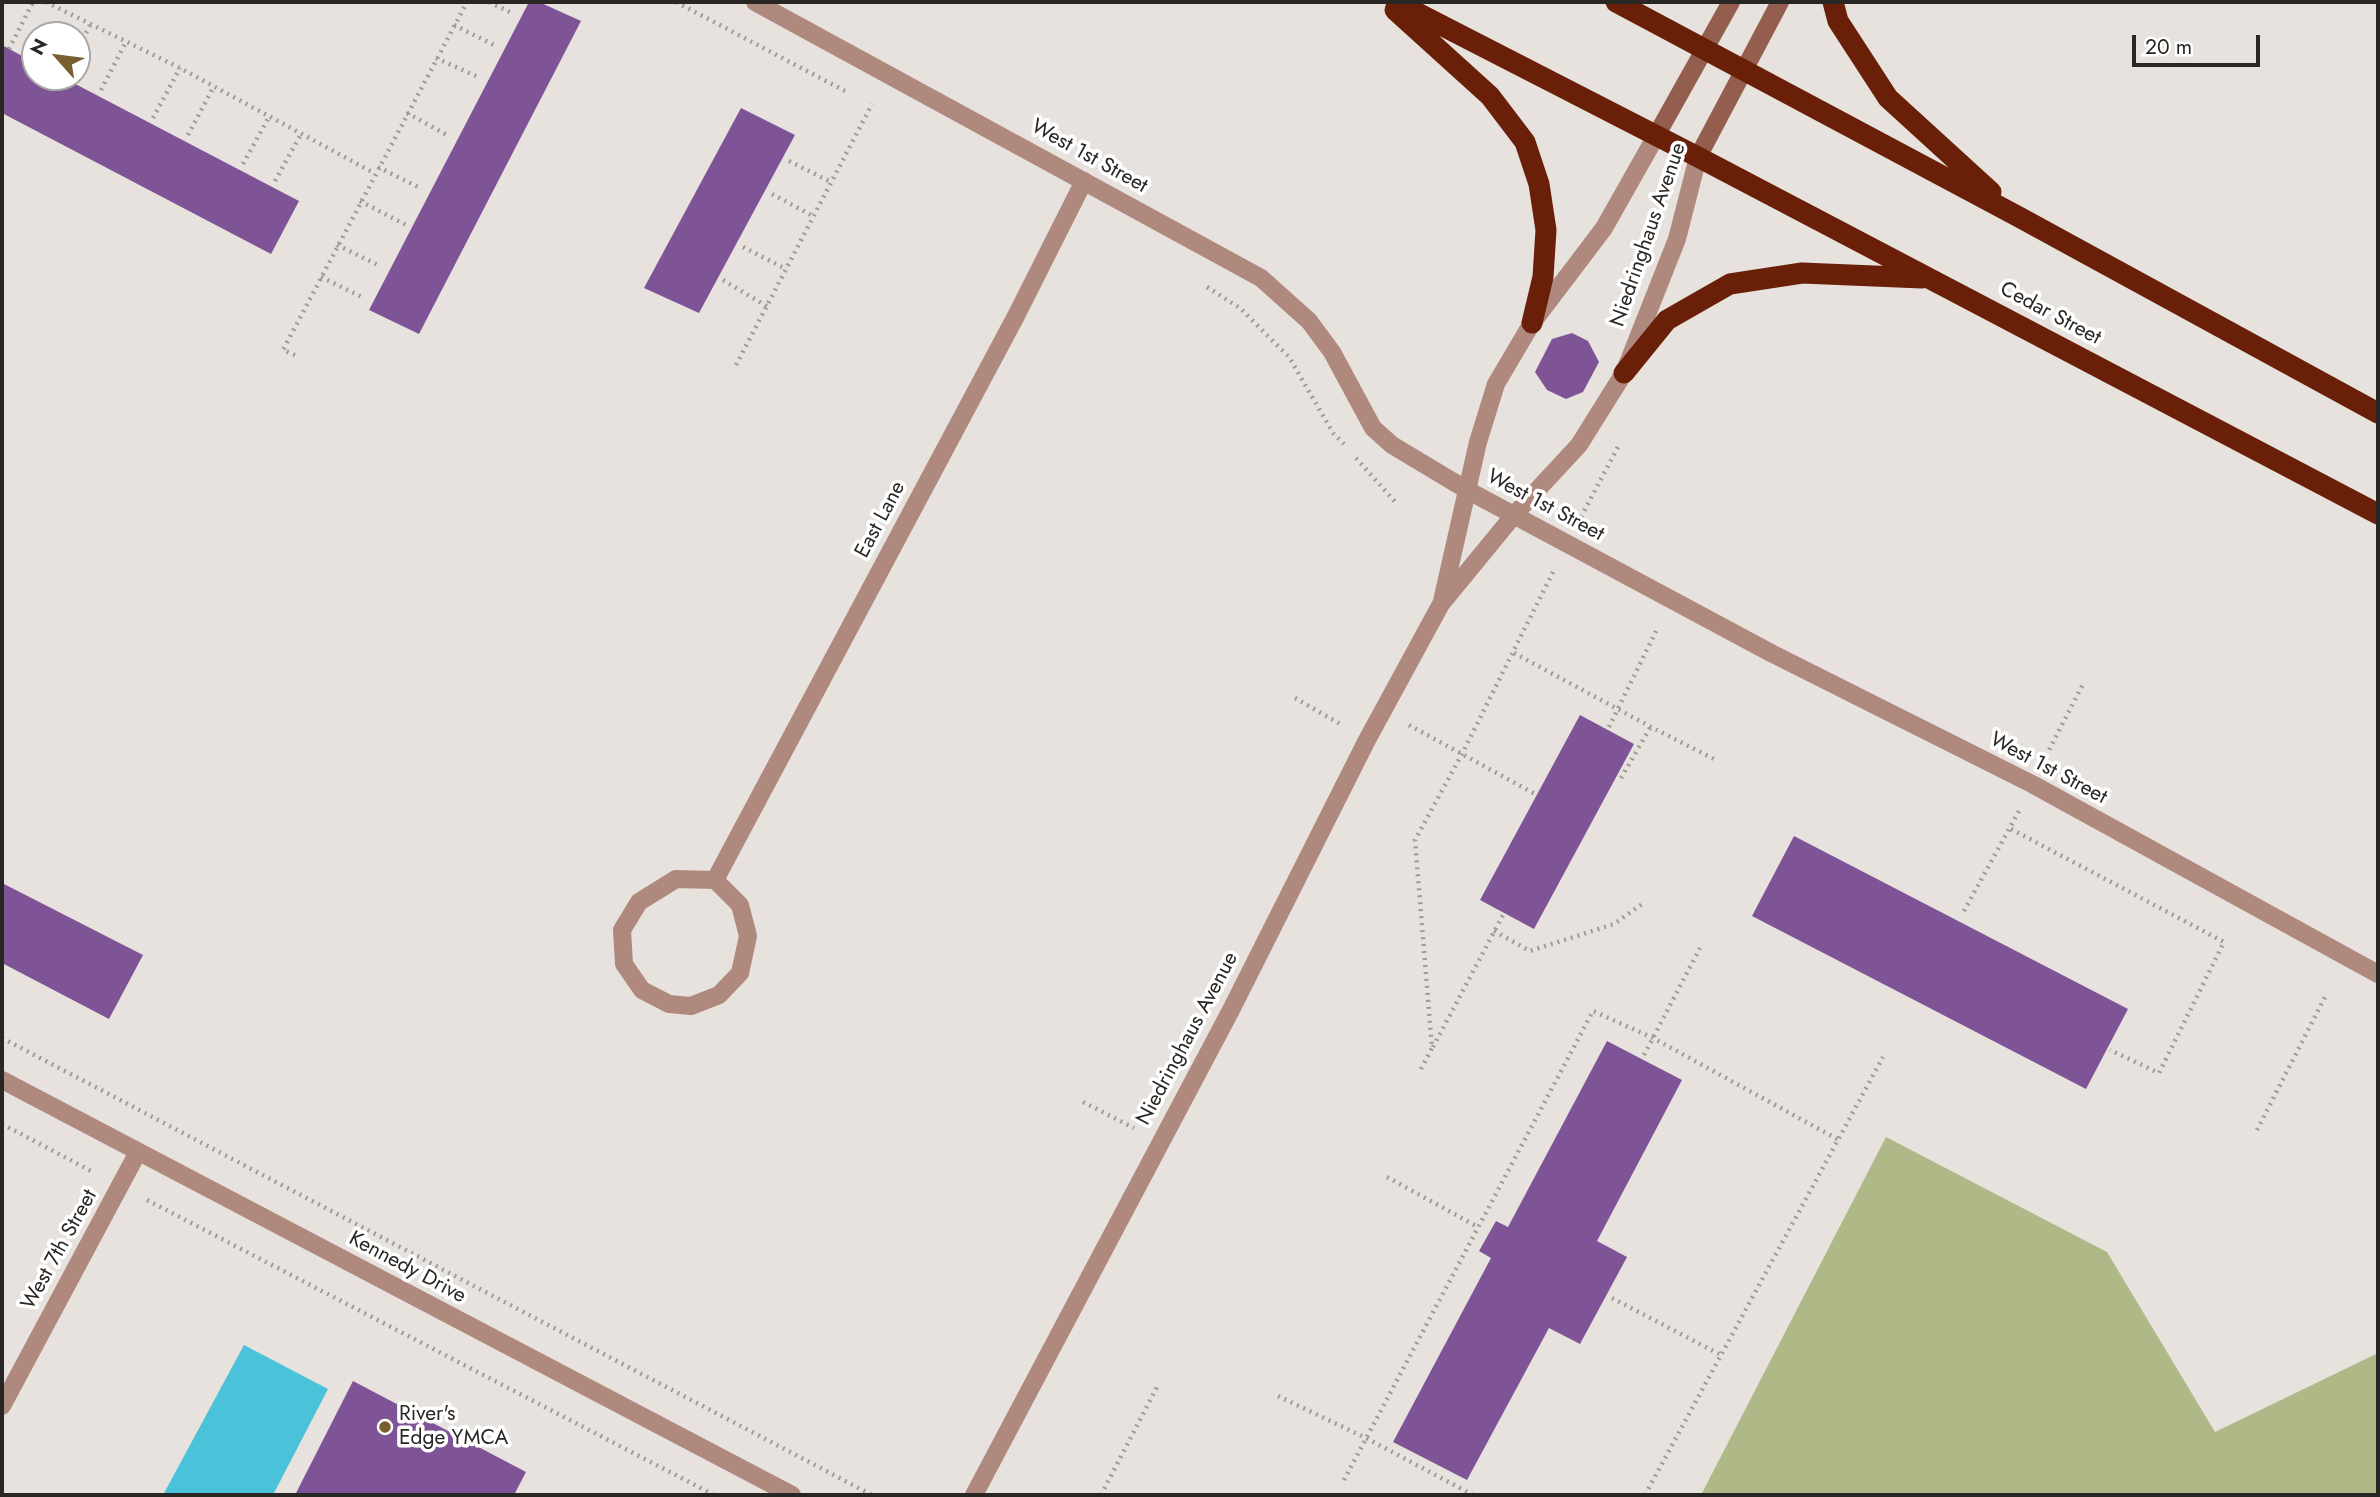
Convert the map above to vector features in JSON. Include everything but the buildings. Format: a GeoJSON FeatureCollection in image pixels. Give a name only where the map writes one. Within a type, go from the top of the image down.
{"type":"FeatureCollection","features":[{"type":"Feature","properties":{"kind":"highway"},"geometry":{"type":"LineString","coordinates":[[1386,2],[1490,96],[1525,142],[1539,184],[1546,230],[1543,277],[1532,323]]}},
{"type":"Feature","properties":{"kind":"highway","name":"Cedar Street"},"geometry":{"type":"LineString","coordinates":[[1396,2],[1699,157],[2378,514]]}},
{"type":"Feature","properties":{"kind":"highway"},"geometry":{"type":"LineString","coordinates":[[1616,2],[2378,413]]}},
{"type":"Feature","properties":{"kind":"highway"},"geometry":{"type":"LineString","coordinates":[[1833,2],[1838,21],[1888,97],[2019,217]]}},
{"type":"Feature","properties":{"kind":"highway"},"geometry":{"type":"LineString","coordinates":[[1624,373],[1667,320],[1730,284],[1802,273],[1930,278]]}},
{"type":"Feature","properties":{"kind":"street","name":"West 1st Street"},"geometry":{"type":"LineString","coordinates":[[755,2],[1261,278],[1309,321],[1332,352],[1373,428],[1392,445],[1466,490],[1771,653],[2032,785],[2378,974]]}},
{"type":"Feature","properties":{"kind":"street","name":"Niedringhaus Avenue"},"geometry":{"type":"LineString","coordinates":[[1441,604],[1478,442],[1496,384],[1532,323],[1604,228],[1731,2]]}},
{"type":"Feature","properties":{"kind":"street","name":"Niedringhaus Avenue"},"geometry":{"type":"LineString","coordinates":[[974,1495],[1231,1010],[1367,740],[1441,604],[1514,515],[1578,445],[1624,373],[1677,239],[1699,157],[1780,2]]}},
{"type":"Feature","properties":{"kind":"street","name":"East Lane"},"geometry":{"type":"LineString","coordinates":[[715,880],[1016,316],[1084,181]]}},
{"type":"Feature","properties":{"kind":"street"},"geometry":{"type":"LineString","coordinates":[[677,879],[715,880],[740,905],[746,925],[748,936],[740,972],[719,995],[691,1006],[669,1004],[642,990],[624,964],[622,930],[639,902],[677,879]]}},
{"type":"Feature","properties":{"kind":"street","name":"Kennedy Drive"},"geometry":{"type":"LineString","coordinates":[[2,1080],[792,1495]]}},
{"type":"Feature","properties":{"kind":"street","name":"West 7th Street"},"geometry":{"type":"LineString","coordinates":[[2,1406],[138,1152]]}},
{"type":"Feature","properties":{"kind":"path"},"geometry":{"type":"LineString","coordinates":[[9,49],[33,2]]}},
{"type":"Feature","properties":{"kind":"path"},"geometry":{"type":"LineString","coordinates":[[46,2],[82,21]]}},
{"type":"Feature","properties":{"kind":"path"},"geometry":{"type":"LineString","coordinates":[[295,355],[282,350],[467,2]]}},
{"type":"Feature","properties":{"kind":"path"},"geometry":{"type":"LineString","coordinates":[[489,2],[512,13]]}},
{"type":"Feature","properties":{"kind":"path"},"geometry":{"type":"LineString","coordinates":[[91,25],[180,68],[374,173]]}},
{"type":"Feature","properties":{"kind":"path"},"geometry":{"type":"LineString","coordinates":[[454,25],[494,45]]}},
{"type":"Feature","properties":{"kind":"path"},"geometry":{"type":"LineString","coordinates":[[101,90],[126,42]]}},
{"type":"Feature","properties":{"kind":"path"},"geometry":{"type":"LineString","coordinates":[[436,58],[478,77]]}},
{"type":"Feature","properties":{"kind":"path"},"geometry":{"type":"LineString","coordinates":[[153,118],[180,68]]}},
{"type":"Feature","properties":{"kind":"path"},"geometry":{"type":"LineString","coordinates":[[188,135],[214,86]]}},
{"type":"Feature","properties":{"kind":"path"},"geometry":{"type":"LineString","coordinates":[[736,365],[872,104]]}},
{"type":"Feature","properties":{"kind":"path"},"geometry":{"type":"LineString","coordinates":[[407,113],[447,135]]}},
{"type":"Feature","properties":{"kind":"path"},"geometry":{"type":"LineString","coordinates":[[243,164],[268,117]]}},
{"type":"Feature","properties":{"kind":"path"},"geometry":{"type":"LineString","coordinates":[[275,181],[301,134]]}},
{"type":"Feature","properties":{"kind":"path"},"geometry":{"type":"LineString","coordinates":[[789,161],[831,182]]}},
{"type":"Feature","properties":{"kind":"path"},"geometry":{"type":"LineString","coordinates":[[377,167],[422,189]]}},
{"type":"Feature","properties":{"kind":"path"},"geometry":{"type":"LineString","coordinates":[[772,194],[813,216]]}},
{"type":"Feature","properties":{"kind":"path"},"geometry":{"type":"LineString","coordinates":[[360,201],[406,225]]}},
{"type":"Feature","properties":{"kind":"path"},"geometry":{"type":"LineString","coordinates":[[337,245],[378,265]]}},
{"type":"Feature","properties":{"kind":"path"},"geometry":{"type":"LineString","coordinates":[[743,247],[786,270]]}},
{"type":"Feature","properties":{"kind":"path"},"geometry":{"type":"LineString","coordinates":[[321,277],[364,298]]}},
{"type":"Feature","properties":{"kind":"path"},"geometry":{"type":"LineString","coordinates":[[723,280],[768,307]]}},
{"type":"Feature","properties":{"kind":"path"},"geometry":{"type":"LineString","coordinates":[[1432,1048],[1415,840],[1462,754],[1625,434]]}},
{"type":"Feature","properties":{"kind":"path"},"geometry":{"type":"LineString","coordinates":[[1609,727],[1657,629]]}},
{"type":"Feature","properties":{"kind":"path"},"geometry":{"type":"LineString","coordinates":[[1514,653],[1716,760]]}},
{"type":"Feature","properties":{"kind":"path"},"geometry":{"type":"LineString","coordinates":[[1295,698],[1367,740]]}},
{"type":"Feature","properties":{"kind":"path"},"geometry":{"type":"LineString","coordinates":[[1384,711],[1535,794]]}},
{"type":"Feature","properties":{"kind":"path"},"geometry":{"type":"LineString","coordinates":[[1621,778],[1651,727]]}},
{"type":"Feature","properties":{"kind":"path"},"geometry":{"type":"LineString","coordinates":[[2011,829],[2224,942],[2159,1073],[2110,1050]]}},
{"type":"Feature","properties":{"kind":"path"},"geometry":{"type":"LineString","coordinates":[[1494,931],[1530,951],[1614,924],[1645,902]]}},
{"type":"Feature","properties":{"kind":"path"},"geometry":{"type":"LineString","coordinates":[[1421,1069],[1503,915]]}},
{"type":"Feature","properties":{"kind":"path"},"geometry":{"type":"LineString","coordinates":[[1644,1055],[1700,948]]}},
{"type":"Feature","properties":{"kind":"path"},"geometry":{"type":"LineString","coordinates":[[2257,1130],[2325,997]]}},
{"type":"Feature","properties":{"kind":"path"},"geometry":{"type":"LineString","coordinates":[[1344,1479],[1593,1011],[1653,1038],[1839,1140]]}},
{"type":"Feature","properties":{"kind":"path"},"geometry":{"type":"LineString","coordinates":[[2,1038],[872,1495]]}},
{"type":"Feature","properties":{"kind":"path"},"geometry":{"type":"LineString","coordinates":[[1646,1495],[1883,1057]]}},
{"type":"Feature","properties":{"kind":"path"},"geometry":{"type":"LineString","coordinates":[[1083,1102],[1160,1141]]}},
{"type":"Feature","properties":{"kind":"path"},"geometry":{"type":"LineString","coordinates":[[2,1124],[714,1495]]}},
{"type":"Feature","properties":{"kind":"path"},"geometry":{"type":"LineString","coordinates":[[1387,1177],[1478,1227]]}},
{"type":"Feature","properties":{"kind":"path"},"geometry":{"type":"LineString","coordinates":[[1612,1298],[1721,1355]]}},
{"type":"Feature","properties":{"kind":"path"},"geometry":{"type":"LineString","coordinates":[[1101,1495],[1157,1387]]}},
{"type":"Feature","properties":{"kind":"path"},"geometry":{"type":"LineString","coordinates":[[1278,1396],[1366,1438],[1473,1495]]}},
{"type":"Feature","properties":{"kind":"green space"},"geometry":{"type":"Polygon","coordinates":[[[1886,1137],[2107,1252],[2215,1432],[2378,1353],[2378,1495],[1701,1495],[1886,1137]]]}},
{"type":"Feature","properties":{"kind":"water"},"geometry":{"type":"Polygon","coordinates":[[[244,1345],[328,1389],[273,1495],[163,1495],[244,1345]]]}},
{"type":"Feature","properties":{"kind":"place","name":"River's Edge YMCA"},"geometry":{"type":"Point","coordinates":[385,1427]}}]}
